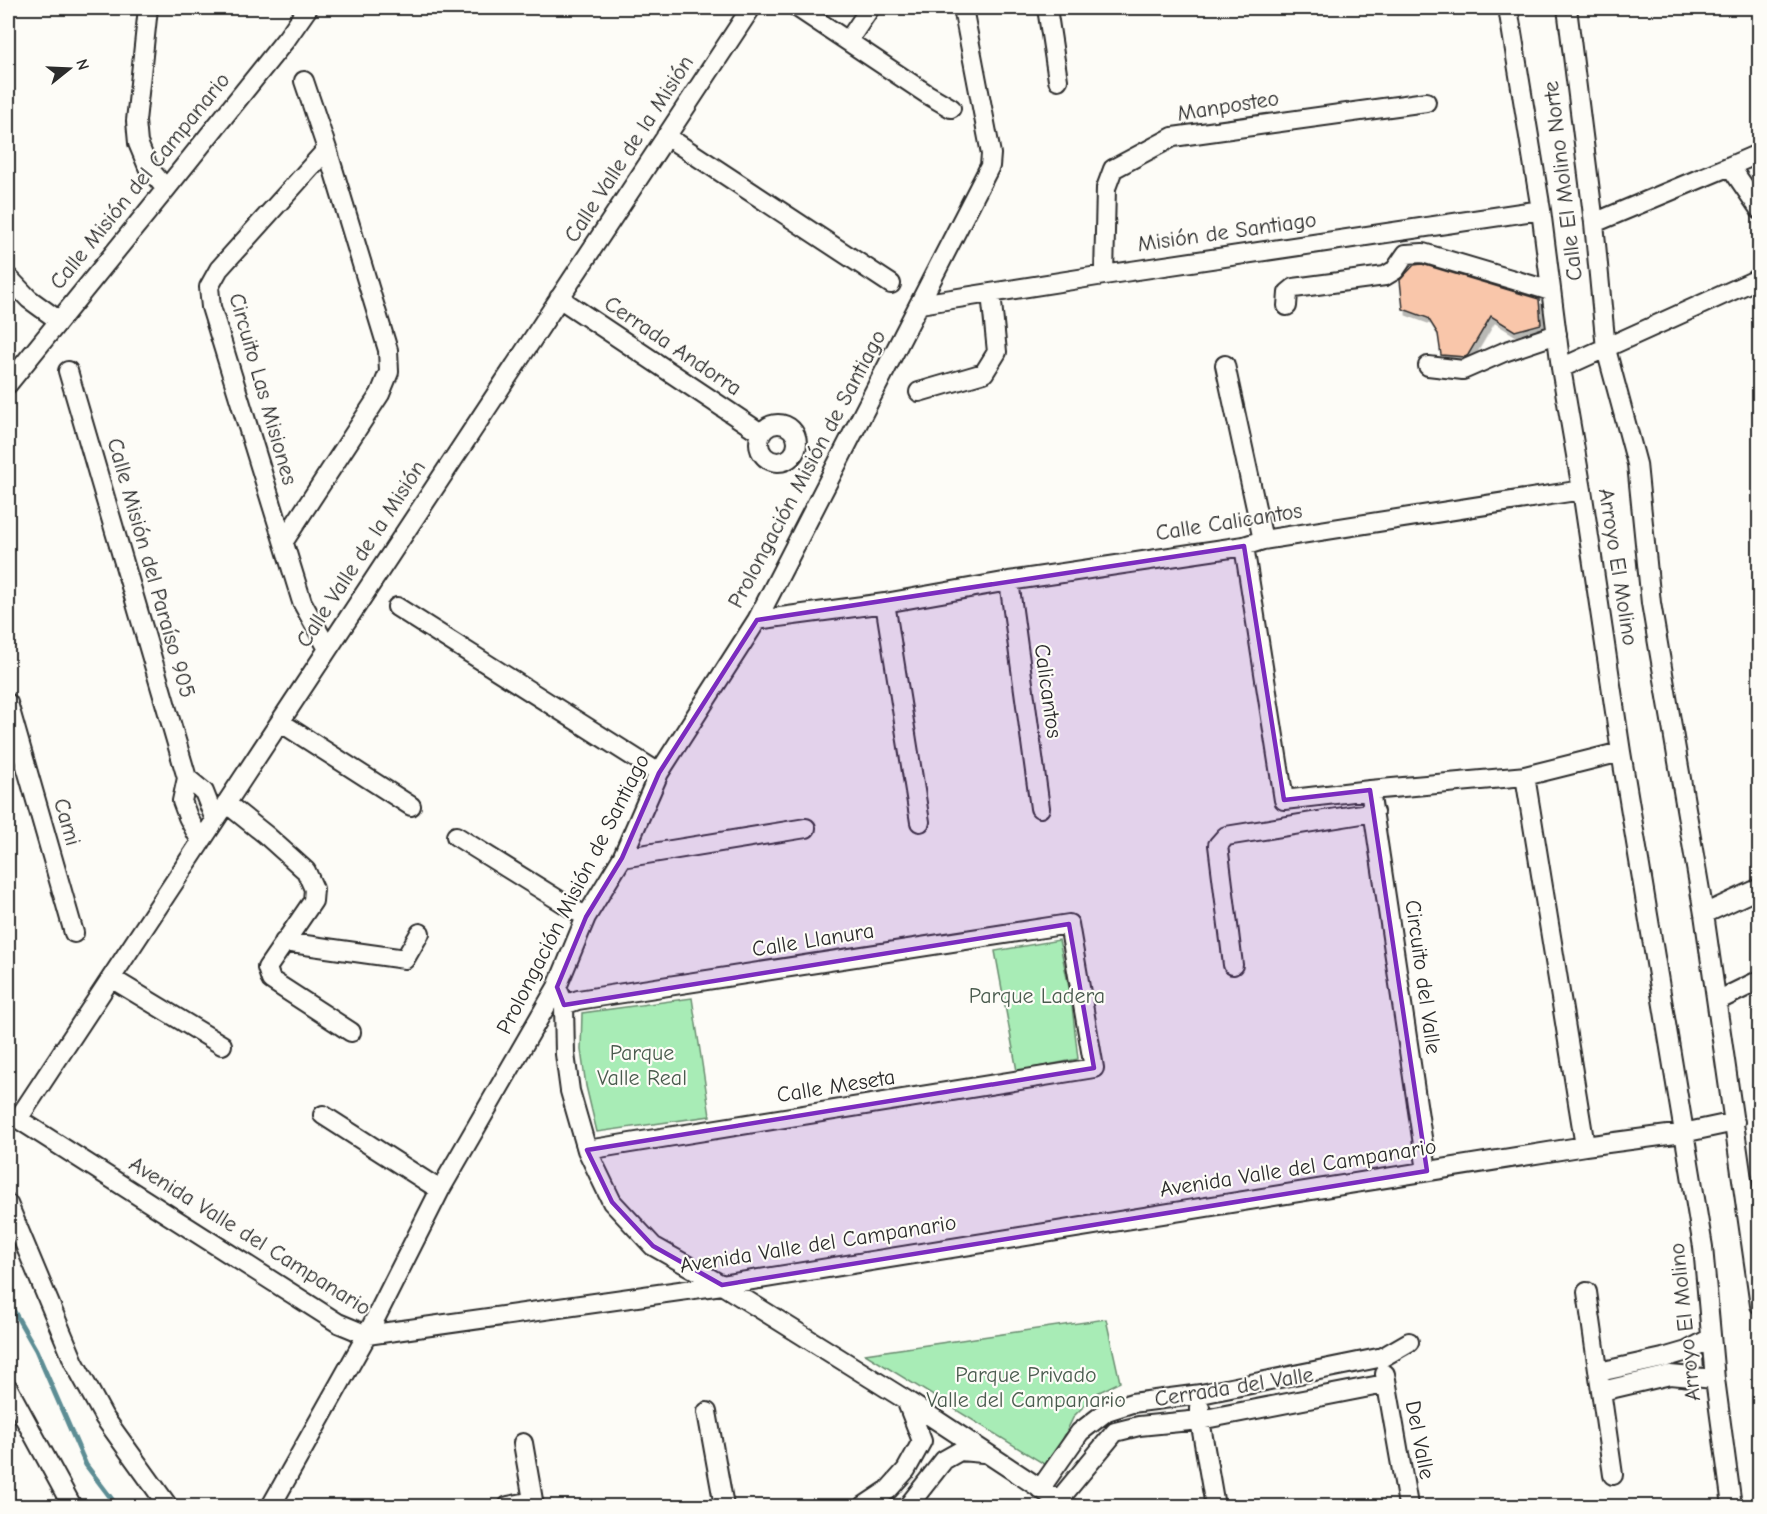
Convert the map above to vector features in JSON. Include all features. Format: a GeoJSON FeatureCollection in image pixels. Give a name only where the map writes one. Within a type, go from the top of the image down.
{"type":"FeatureCollection","features":[{"type":"Feature","properties":{"kind":"street"},"geometry":{"type":"LineString","coordinates":[[148,8],[136,121],[138,143],[147,167],[166,189]]}},
{"type":"Feature","properties":{"kind":"street","name":"Calle Misión del Campanario"},"geometry":{"type":"LineString","coordinates":[[8,384],[166,189],[308,8]]}},
{"type":"Feature","properties":{"kind":"street","name":"Calle Valle de la Misión"},"geometry":{"type":"LineString","coordinates":[[13,1119],[111,978],[751,8]]}},
{"type":"Feature","properties":{"kind":"street"},"geometry":{"type":"LineString","coordinates":[[798,8],[951,108]]}},
{"type":"Feature","properties":{"kind":"street"},"geometry":{"type":"LineString","coordinates":[[848,41],[870,8]]}},
{"type":"Feature","properties":{"kind":"street","name":"Prolongación Misión de Santiago"},"geometry":{"type":"LineString","coordinates":[[271,1506],[367,1335],[440,1190],[556,987],[586,917],[622,858],[659,773],[757,620],[990,166],[991,154],[963,8]]}},
{"type":"Feature","properties":{"kind":"street"},"geometry":{"type":"LineString","coordinates":[[1047,8],[1058,80]]}},
{"type":"Feature","properties":{"kind":"street","name":"Arroyo El Molino"},"geometry":{"type":"LineString","coordinates":[[1508,8],[1541,210],[1561,368],[1582,490],[1621,752],[1703,1247],[1714,1378],[1732,1506]]}},
{"type":"Feature","properties":{"kind":"street","name":"Calle El Molino Norte"},"geometry":{"type":"LineString","coordinates":[[1567,8],[1594,223],[1606,349],[1637,464],[1651,603],[1704,914]]}},
{"type":"Feature","properties":{"kind":"street","name":"Circuito Las Misiones"},"geometry":{"type":"LineString","coordinates":[[284,541],[380,394],[389,372],[388,350],[304,81]]}},
{"type":"Feature","properties":{"kind":"street","name":"Manposteo"},"geometry":{"type":"LineString","coordinates":[[1104,274],[1106,188],[1113,169],[1132,157],[1173,137],[1426,102]]}},
{"type":"Feature","properties":{"kind":"street"},"geometry":{"type":"LineString","coordinates":[[666,136],[891,284]]}},
{"type":"Feature","properties":{"kind":"street","name":"Circuito Las Misiones"},"geometry":{"type":"LineString","coordinates":[[324,655],[302,621],[302,602],[211,307],[209,287],[219,269],[327,149]]}},
{"type":"Feature","properties":{"kind":"street"},"geometry":{"type":"LineString","coordinates":[[1594,223],[1760,153]]}},
{"type":"Feature","properties":{"kind":"street"},"geometry":{"type":"LineString","coordinates":[[1730,166],[1760,210]]}},
{"type":"Feature","properties":{"kind":"street","name":"Misión de Santiago"},"geometry":{"type":"LineString","coordinates":[[920,304],[1104,274],[1541,210]]}},
{"type":"Feature","properties":{"kind":"street"},"geometry":{"type":"LineString","coordinates":[[1287,306],[1288,293],[1294,288],[1384,276],[1395,270],[1406,254],[1423,253],[1551,291]]}},
{"type":"Feature","properties":{"kind":"street"},"geometry":{"type":"LineString","coordinates":[[8,277],[29,299],[58,320]]}},
{"type":"Feature","properties":{"kind":"street"},"geometry":{"type":"LineString","coordinates":[[1561,368],[1760,278]]}},
{"type":"Feature","properties":{"kind":"street"},"geometry":{"type":"LineString","coordinates":[[919,392],[984,373],[997,352],[991,293]]}},
{"type":"Feature","properties":{"kind":"street","name":"Cerrada Andorra"},"geometry":{"type":"LineString","coordinates":[[559,298],[761,433]]}},
{"type":"Feature","properties":{"kind":"street"},"geometry":{"type":"LineString","coordinates":[[1428,366],[1463,370],[1504,352],[1557,334]]}},
{"type":"Feature","properties":{"kind":"street"},"geometry":{"type":"LineString","coordinates":[[1225,365],[1263,540]]}},
{"type":"Feature","properties":{"kind":"street","name":"Calle Misión del Paraíso 905"},"geometry":{"type":"LineString","coordinates":[[68,371],[187,778]]}},
{"type":"Feature","properties":{"kind":"street","name":"Calle Calicantos"},"geometry":{"type":"LineString","coordinates":[[757,620],[885,603],[1009,581],[1244,546],[1263,540],[1582,490]]}},
{"type":"Feature","properties":{"kind":"street"},"geometry":{"type":"LineString","coordinates":[[1244,546],[1284,800],[1525,777],[1621,752]]}},
{"type":"Feature","properties":{"kind":"street","name":"Calicantos"},"geometry":{"type":"LineString","coordinates":[[1009,581],[1040,808]]}},
{"type":"Feature","properties":{"kind":"street"},"geometry":{"type":"LineString","coordinates":[[885,603],[920,822]]}},
{"type":"Feature","properties":{"kind":"street"},"geometry":{"type":"LineString","coordinates":[[397,607],[659,773]]}},
{"type":"Feature","properties":{"kind":"street","name":"Cami"},"geometry":{"type":"LineString","coordinates":[[8,703],[11,724],[74,933]]}},
{"type":"Feature","properties":{"kind":"street"},"geometry":{"type":"LineString","coordinates":[[280,722],[411,806]]}},
{"type":"Feature","properties":{"kind":"street"},"geometry":{"type":"LineString","coordinates":[[1525,777],[1585,1146]]}},
{"type":"Feature","properties":{"kind":"street"},"geometry":{"type":"LineString","coordinates":[[201,842],[182,801],[187,778],[204,792],[215,820]]}},
{"type":"Feature","properties":{"kind":"street","name":"Circuito del Valle"},"geometry":{"type":"LineString","coordinates":[[1370,790],[1427,1172]]}},
{"type":"Feature","properties":{"kind":"street"},"geometry":{"type":"LineString","coordinates":[[226,803],[306,871],[314,889],[313,901],[267,968],[271,980],[351,1032]]}},
{"type":"Feature","properties":{"kind":"street"},"geometry":{"type":"LineString","coordinates":[[1233,965],[1218,845],[1226,836],[1374,812]]}},
{"type":"Feature","properties":{"kind":"street"},"geometry":{"type":"LineString","coordinates":[[622,858],[806,828]]}},
{"type":"Feature","properties":{"kind":"street"},"geometry":{"type":"LineString","coordinates":[[456,836],[586,917]]}},
{"type":"Feature","properties":{"kind":"street"},"geometry":{"type":"LineString","coordinates":[[1760,888],[1704,914],[1735,1122],[1751,1175],[1760,1305]]}},
{"type":"Feature","properties":{"kind":"street","name":"Calle Llanura"},"geometry":{"type":"LineString","coordinates":[[564,1005],[578,1000],[1069,924],[1094,1068]]}},
{"type":"Feature","properties":{"kind":"street"},"geometry":{"type":"LineString","coordinates":[[284,942],[405,959],[420,933]]}},
{"type":"Feature","properties":{"kind":"street"},"geometry":{"type":"LineString","coordinates":[[111,978],[222,1045]]}},
{"type":"Feature","properties":{"kind":"street"},"geometry":{"type":"LineString","coordinates":[[1717,1001],[1760,980]]}},
{"type":"Feature","properties":{"kind":"street"},"geometry":{"type":"LineString","coordinates":[[556,987],[564,1005],[565,1054],[570,1091],[587,1150],[612,1202],[653,1246],[722,1284],[906,1400],[1062,1504],[1115,1432],[1107,1411]]}},
{"type":"Feature","properties":{"kind":"street","name":"Calle Meseta"},"geometry":{"type":"LineString","coordinates":[[587,1150],[1094,1068]]}},
{"type":"Feature","properties":{"kind":"street"},"geometry":{"type":"LineString","coordinates":[[323,1115],[440,1190]]}},
{"type":"Feature","properties":{"kind":"street","name":"Avenida Valle del Campanario"},"geometry":{"type":"LineString","coordinates":[[13,1119],[338,1323],[367,1335],[722,1284],[1585,1146],[1683,1133]]}},
{"type":"Feature","properties":{"kind":"street"},"geometry":{"type":"LineString","coordinates":[[1683,1133],[1735,1122]]}},
{"type":"Feature","properties":{"kind":"street"},"geometry":{"type":"LineString","coordinates":[[8,1204],[74,1362],[104,1417],[168,1506]]}},
{"type":"Feature","properties":{"kind":"street"},"geometry":{"type":"LineString","coordinates":[[1587,1292],[1613,1475]]}},
{"type":"Feature","properties":{"kind":"street"},"geometry":{"type":"LineString","coordinates":[[1599,1372],[1687,1351],[1711,1338]]}},
{"type":"Feature","properties":{"kind":"street","name":"Cerrada del Valle"},"geometry":{"type":"LineString","coordinates":[[1040,1489],[1080,1432],[1107,1411],[1132,1403],[1201,1394],[1383,1357],[1409,1342]]}},
{"type":"Feature","properties":{"kind":"street"},"geometry":{"type":"LineString","coordinates":[[1383,1357],[1386,1384]]}},
{"type":"Feature","properties":{"kind":"street"},"geometry":{"type":"LineString","coordinates":[[1602,1391],[1670,1375],[1714,1378]]}},
{"type":"Feature","properties":{"kind":"street","name":"Cerrada del Valle"},"geometry":{"type":"LineString","coordinates":[[1115,1432],[1139,1426],[1200,1420],[1386,1384]]}},
{"type":"Feature","properties":{"kind":"street","name":"Del Valle"},"geometry":{"type":"LineString","coordinates":[[1386,1384],[1408,1505]]}},
{"type":"Feature","properties":{"kind":"street"},"geometry":{"type":"LineString","coordinates":[[8,1388],[66,1505]]}},
{"type":"Feature","properties":{"kind":"street"},"geometry":{"type":"LineString","coordinates":[[1201,1394],[1200,1420],[1215,1506]]}},
{"type":"Feature","properties":{"kind":"street"},"geometry":{"type":"LineString","coordinates":[[864,1506],[888,1490],[906,1470],[922,1441],[906,1400]]}},
{"type":"Feature","properties":{"kind":"street"},"geometry":{"type":"LineString","coordinates":[[706,1412],[724,1506]]}},
{"type":"Feature","properties":{"kind":"street"},"geometry":{"type":"LineString","coordinates":[[508,1506],[533,1504],[523,1443]]}},
{"type":"Feature","properties":{"kind":"street"},"geometry":{"type":"LineString","coordinates":[[892,1485],[909,1505],[944,1460],[960,1451],[988,1454]]}},
{"type":"Feature","properties":{"kind":"highlighted area"},"geometry":{"type":"Polygon","coordinates":[[[1244,546],[1284,800],[1370,790],[1427,1171],[722,1285],[653,1246],[612,1202],[587,1150],[1094,1068],[1069,924],[564,1005],[557,987],[586,917],[622,858],[659,773],[757,620],[1244,546]]]}},
{"type":"Feature","properties":{"kind":"green space","name":"Parque Ladera"},"geometry":{"type":"Polygon","coordinates":[[[1059,940],[1071,997],[1078,1059],[1017,1071],[995,951],[1059,940]]]}},
{"type":"Feature","properties":{"kind":"green space","name":"Parque Valle Real"},"geometry":{"type":"Polygon","coordinates":[[[692,998],[710,1116],[597,1132],[586,1086],[581,1050],[582,1013],[692,998]]]}},
{"type":"Feature","properties":{"kind":"green space","name":"Parque Privado Valle del Campanario"},"geometry":{"type":"Polygon","coordinates":[[[1106,1319],[1120,1382],[1097,1393],[1074,1416],[1049,1467],[865,1354],[1106,1319]]]}},
{"type":"Feature","properties":{"kind":"building"},"geometry":{"type":"Polygon","coordinates":[[[1422,264],[1539,299],[1541,324],[1515,331],[1491,316],[1468,355],[1465,357],[1441,355],[1438,334],[1428,318],[1403,309],[1400,280],[1414,265],[1422,264]]]}},
{"type":"Feature","properties":{"kind":"waterway"},"geometry":{"type":"LineString","coordinates":[[8,1301],[36,1350],[86,1465],[117,1506]]}}]}
